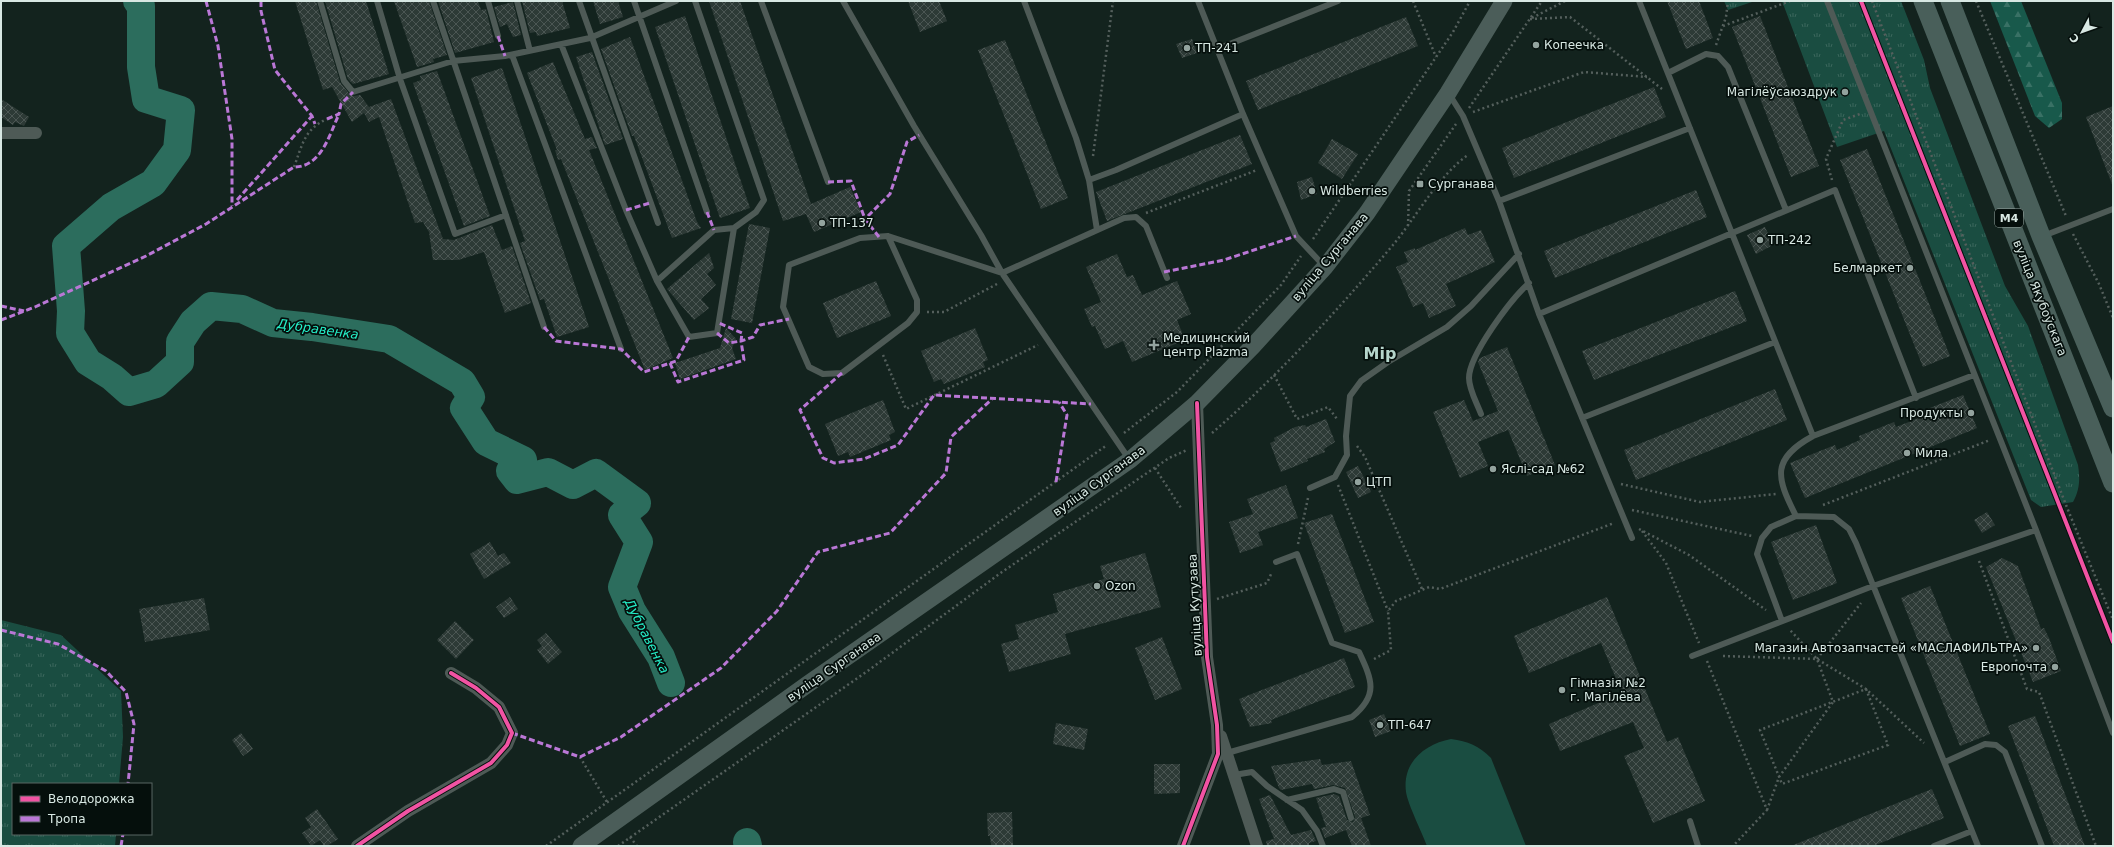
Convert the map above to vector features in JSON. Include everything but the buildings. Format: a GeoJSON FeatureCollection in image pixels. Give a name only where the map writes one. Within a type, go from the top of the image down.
{"type":"FeatureCollection","features":[{"type":"Feature","properties":{"kind":"main road","name":"вуліца Сурганава"},"geometry":{"type":"LineString","coordinates":[[581,846],[808,684],[1130,460],[1197,403],[1253,346],[1325,267],[1367,213],[1448,92],[1504,1]]}},
{"type":"Feature","properties":{"kind":"main road","name":"вуліца Якубоўскага"},"geometry":{"type":"LineString","coordinates":[[1923,1],[2113,483]]}},
{"type":"Feature","properties":{"kind":"main road","name":"вуліца Якубоўскага"},"geometry":{"type":"LineString","coordinates":[[1950,1],[2041,236],[2113,408]]}},
{"type":"Feature","properties":{"kind":"street"},"geometry":{"type":"LineString","coordinates":[[1,133],[36,133]]}},
{"type":"Feature","properties":{"kind":"street","name":"вуліца Кутузава"},"geometry":{"type":"LineString","coordinates":[[1183,846],[1218,754],[1217,725],[1207,657],[1197,445],[1197,403]]}},
{"type":"Feature","properties":{"kind":"street"},"geometry":{"type":"LineString","coordinates":[[357,846],[408,810],[491,763],[507,745],[512,733],[499,707],[476,688],[451,673]]}},
{"type":"Feature","properties":{"kind":"street"},"geometry":{"type":"LineString","coordinates":[[1217,725],[1257,846]]}},
{"type":"Feature","properties":{"kind":"lane"},"geometry":{"type":"LineString","coordinates":[[320,1],[344,81],[354,92],[400,79],[453,61],[530,52],[590,38],[639,18],[652,10],[676,1]]}},
{"type":"Feature","properties":{"kind":"lane"},"geometry":{"type":"LineString","coordinates":[[377,1],[400,79],[455,234],[506,215]]}},
{"type":"Feature","properties":{"kind":"lane"},"geometry":{"type":"LineString","coordinates":[[433,1],[544,326]]}},
{"type":"Feature","properties":{"kind":"lane"},"geometry":{"type":"LineString","coordinates":[[488,1],[498,36]]}},
{"type":"Feature","properties":{"kind":"lane"},"geometry":{"type":"LineString","coordinates":[[517,1],[530,52]]}},
{"type":"Feature","properties":{"kind":"lane"},"geometry":{"type":"LineString","coordinates":[[579,1],[590,38],[658,223]]}},
{"type":"Feature","properties":{"kind":"lane"},"geometry":{"type":"LineString","coordinates":[[634,1],[707,212]]}},
{"type":"Feature","properties":{"kind":"lane"},"geometry":{"type":"LineString","coordinates":[[657,281],[714,230],[734,228],[756,212],[764,200],[695,1]]}},
{"type":"Feature","properties":{"kind":"lane"},"geometry":{"type":"LineString","coordinates":[[761,1],[828,182]]}},
{"type":"Feature","properties":{"kind":"lane"},"geometry":{"type":"LineString","coordinates":[[843,1],[914,126],[981,235],[1002,273],[1130,460]]}},
{"type":"Feature","properties":{"kind":"lane"},"geometry":{"type":"LineString","coordinates":[[1024,1],[1076,138],[1089,180],[1097,230]]}},
{"type":"Feature","properties":{"kind":"lane"},"geometry":{"type":"LineString","coordinates":[[1198,1],[1243,114],[1296,236],[1325,267]]}},
{"type":"Feature","properties":{"kind":"lane"},"geometry":{"type":"LineString","coordinates":[[1217,49],[1338,1]]}},
{"type":"Feature","properties":{"kind":"lane"},"geometry":{"type":"LineString","coordinates":[[1639,1],[1813,436]]}},
{"type":"Feature","properties":{"kind":"lane"},"geometry":{"type":"LineString","coordinates":[[1826,1],[1868,111],[2036,530],[2111,722],[2113,733]]}},
{"type":"Feature","properties":{"kind":"lane"},"geometry":{"type":"LineString","coordinates":[[561,44],[626,210],[657,281],[689,337],[717,334],[734,228]]}},
{"type":"Feature","properties":{"kind":"lane"},"geometry":{"type":"LineString","coordinates":[[1668,73],[1706,54],[1718,56],[1728,67],[1786,210]]}},
{"type":"Feature","properties":{"kind":"lane"},"geometry":{"type":"LineString","coordinates":[[512,55],[621,349]]}},
{"type":"Feature","properties":{"kind":"lane"},"geometry":{"type":"LineString","coordinates":[[1448,92],[1463,116],[1499,200],[1539,314],[1632,538]]}},
{"type":"Feature","properties":{"kind":"lane"},"geometry":{"type":"LineString","coordinates":[[1089,180],[1116,170],[1243,114]]}},
{"type":"Feature","properties":{"kind":"lane"},"geometry":{"type":"LineString","coordinates":[[1499,200],[1690,128]]}},
{"type":"Feature","properties":{"kind":"lane"},"geometry":{"type":"LineString","coordinates":[[1539,314],[1835,190],[1916,398]]}},
{"type":"Feature","properties":{"kind":"lane"},"geometry":{"type":"LineString","coordinates":[[2041,236],[2113,209]]}},
{"type":"Feature","properties":{"kind":"lane"},"geometry":{"type":"LineString","coordinates":[[888,236],[917,300],[917,312],[908,323],[842,373],[823,374],[809,367],[783,307],[789,265],[860,238],[888,236],[1002,273],[1124,218],[1136,217],[1146,226],[1167,278]]}},
{"type":"Feature","properties":{"kind":"lane"},"geometry":{"type":"LineString","coordinates":[[1310,488],[1335,477],[1348,455],[1346,431],[1350,396],[1361,381],[1388,362],[1447,327],[1472,306],[1519,254]]}},
{"type":"Feature","properties":{"kind":"lane"},"geometry":{"type":"LineString","coordinates":[[1481,414],[1469,379],[1474,356],[1509,303],[1529,283]]}},
{"type":"Feature","properties":{"kind":"lane"},"geometry":{"type":"LineString","coordinates":[[1582,418],[1775,342]]}},
{"type":"Feature","properties":{"kind":"lane"},"geometry":{"type":"LineString","coordinates":[[1796,516],[1784,493],[1781,472],[1785,457],[1795,446],[1813,436],[1974,375]]}},
{"type":"Feature","properties":{"kind":"lane"},"geometry":{"type":"LineString","coordinates":[[1782,621],[1757,554],[1762,538],[1771,527],[1796,516],[1834,517],[1849,530],[1856,543],[1978,846]]}},
{"type":"Feature","properties":{"kind":"lane"},"geometry":{"type":"LineString","coordinates":[[1692,656],[1704,654],[1782,621],[1873,586],[2036,530]]}},
{"type":"Feature","properties":{"kind":"lane"},"geometry":{"type":"LineString","coordinates":[[1227,753],[1352,717],[1364,707],[1369,698],[1372,684],[1359,652],[1332,643],[1297,554],[1276,562]]}},
{"type":"Feature","properties":{"kind":"lane"},"geometry":{"type":"LineString","coordinates":[[1945,762],[1985,744],[1996,744],[2005,752],[2042,846]]}},
{"type":"Feature","properties":{"kind":"lane"},"geometry":{"type":"LineString","coordinates":[[1234,775],[1252,772],[1302,810],[1317,831],[1323,846]]}},
{"type":"Feature","properties":{"kind":"lane"},"geometry":{"type":"LineString","coordinates":[[1287,800],[1334,789],[1343,792],[1351,818]]}},
{"type":"Feature","properties":{"kind":"lane"},"geometry":{"type":"LineString","coordinates":[[1690,821],[1698,846]]}},
{"type":"Feature","properties":{"kind":"lane"},"geometry":{"type":"LineString","coordinates":[[1934,846],[1972,831]]}},
{"type":"Feature","properties":{"kind":"path"},"geometry":{"type":"LineString","coordinates":[[1089,180],[1107,60],[1113,1]]}},
{"type":"Feature","properties":{"kind":"path"},"geometry":{"type":"LineString","coordinates":[[1413,1],[1436,58]]}},
{"type":"Feature","properties":{"kind":"path"},"geometry":{"type":"LineString","coordinates":[[546,846],[1115,439],[1177,392],[1281,284],[1436,58],[1453,32],[1470,1]]}},
{"type":"Feature","properties":{"kind":"path"},"geometry":{"type":"LineString","coordinates":[[1408,228],[1409,192],[1451,128],[1463,116],[1542,1]]}},
{"type":"Feature","properties":{"kind":"path"},"geometry":{"type":"LineString","coordinates":[[1530,19],[1565,1]]}},
{"type":"Feature","properties":{"kind":"path"},"geometry":{"type":"LineString","coordinates":[[1712,55],[1723,26],[1728,1]]}},
{"type":"Feature","properties":{"kind":"path"},"geometry":{"type":"LineString","coordinates":[[1723,26],[1790,1]]}},
{"type":"Feature","properties":{"kind":"path"},"geometry":{"type":"LineString","coordinates":[[1872,1],[2063,497],[2113,620]]}},
{"type":"Feature","properties":{"kind":"path"},"geometry":{"type":"LineString","coordinates":[[1976,1],[2070,226],[2099,284],[2113,318]]}},
{"type":"Feature","properties":{"kind":"path"},"geometry":{"type":"LineString","coordinates":[[1530,19],[1570,17],[1680,103]]}},
{"type":"Feature","properties":{"kind":"path"},"geometry":{"type":"LineString","coordinates":[[1463,116],[1584,72],[1647,77]]}},
{"type":"Feature","properties":{"kind":"path"},"geometry":{"type":"LineString","coordinates":[[1835,190],[1826,160],[1843,120],[1868,111]]}},
{"type":"Feature","properties":{"kind":"path"},"geometry":{"type":"LineString","coordinates":[[294,168],[307,134],[316,124],[327,119]]}},
{"type":"Feature","properties":{"kind":"path"},"geometry":{"type":"LineString","coordinates":[[618,846],[869,670],[1002,572],[1170,458],[1197,445],[1241,408],[1318,332],[1408,228],[1454,165],[1476,149]]}},
{"type":"Feature","properties":{"kind":"path"},"geometry":{"type":"LineString","coordinates":[[1136,217],[1266,166]]}},
{"type":"Feature","properties":{"kind":"path"},"geometry":{"type":"LineString","coordinates":[[917,312],[944,312],[1006,279]]}},
{"type":"Feature","properties":{"kind":"path"},"geometry":{"type":"LineString","coordinates":[[878,346],[906,408],[1048,340]]}},
{"type":"Feature","properties":{"kind":"path"},"geometry":{"type":"LineString","coordinates":[[1274,375],[1297,419],[1328,407],[1366,457],[1422,589]]}},
{"type":"Feature","properties":{"kind":"path"},"geometry":{"type":"LineString","coordinates":[[1796,516],[1999,437]]}},
{"type":"Feature","properties":{"kind":"path"},"geometry":{"type":"LineString","coordinates":[[1155,468],[1181,508]]}},
{"type":"Feature","properties":{"kind":"path"},"geometry":{"type":"LineString","coordinates":[[1335,477],[1388,611],[1391,650],[1365,664]]}},
{"type":"Feature","properties":{"kind":"path"},"geometry":{"type":"LineString","coordinates":[[1624,491],[1621,484],[1700,502],[1784,493]]}},
{"type":"Feature","properties":{"kind":"path"},"geometry":{"type":"LineString","coordinates":[[1299,534],[1310,488]]}},
{"type":"Feature","properties":{"kind":"path"},"geometry":{"type":"LineString","coordinates":[[1629,503],[1635,516]]}},
{"type":"Feature","properties":{"kind":"path"},"geometry":{"type":"LineString","coordinates":[[1632,510],[1762,538]]}},
{"type":"Feature","properties":{"kind":"path"},"geometry":{"type":"LineString","coordinates":[[1388,611],[1396,601],[1422,589],[1429,587],[1440,589],[1624,519]]}},
{"type":"Feature","properties":{"kind":"path"},"geometry":{"type":"LineString","coordinates":[[1638,523],[1641,530],[1666,563],[1767,810]]}},
{"type":"Feature","properties":{"kind":"path"},"geometry":{"type":"LineString","coordinates":[[1641,530],[1689,555],[1782,621],[1817,659],[1866,689],[1945,762]]}},
{"type":"Feature","properties":{"kind":"path"},"geometry":{"type":"LineString","coordinates":[[1975,551],[2027,689],[2039,692],[2096,846]]}},
{"type":"Feature","properties":{"kind":"path"},"geometry":{"type":"LineString","coordinates":[[1205,603],[1267,583],[1276,562]]}},
{"type":"Feature","properties":{"kind":"path"},"geometry":{"type":"LineString","coordinates":[[1817,659],[1873,586]]}},
{"type":"Feature","properties":{"kind":"path"},"geometry":{"type":"LineString","coordinates":[[1704,654],[1817,659]]}},
{"type":"Feature","properties":{"kind":"path"},"geometry":{"type":"LineString","coordinates":[[1817,659],[1833,702]]}},
{"type":"Feature","properties":{"kind":"path"},"geometry":{"type":"LineString","coordinates":[[1866,689],[1888,745],[1782,784],[1760,730],[1866,689]]}},
{"type":"Feature","properties":{"kind":"path"},"geometry":{"type":"LineString","coordinates":[[1732,846],[1767,810],[1779,777],[1833,702]]}},
{"type":"Feature","properties":{"kind":"path"},"geometry":{"type":"LineString","coordinates":[[580,757],[607,802]]}},
{"type":"Feature","properties":{"kind":"path"},"geometry":{"type":"LineString","coordinates":[[630,838],[637,846]]}},
{"type":"Feature","properties":{"kind":"green space"},"geometry":{"type":"Polygon","coordinates":[[[1724,1],[1755,1],[1728,10],[1724,1]]]}},
{"type":"Feature","properties":{"kind":"green space"},"geometry":{"type":"Polygon","coordinates":[[[1782,1],[1901,1],[1924,60],[1930,88],[2005,286],[2028,326],[2078,465],[2079,484],[2073,502],[2041,507],[2031,500],[1884,131],[1837,147],[1782,1]]]}},
{"type":"Feature","properties":{"kind":"green space"},"geometry":{"type":"Polygon","coordinates":[[[1990,1],[2021,1],[2062,103],[2062,119],[2049,128],[2035,116],[1990,1]]]}},
{"type":"Feature","properties":{"kind":"green space"},"geometry":{"type":"Polygon","coordinates":[[[1,620],[61,635],[121,691],[123,737],[119,783],[12,783],[12,835],[116,835],[115,846],[1,846],[1,620]]]}},
{"type":"Feature","properties":{"kind":"green space"},"geometry":{"type":"Polygon","coordinates":[[[1451,739],[1463,741],[1473,745],[1482,750],[1491,758],[1526,846],[1427,846],[1407,797],[1406,781],[1408,772],[1417,756],[1424,750],[1441,741],[1451,739]]]}},
{"type":"Feature","properties":{"kind":"waterway","name":"Дубравенка"},"geometry":{"type":"LineString","coordinates":[[137,1],[141,6],[141,67],[146,99],[181,110],[177,150],[153,183],[111,207],[66,246],[71,311],[70,333],[88,362],[112,377],[129,392],[156,384],[180,362],[180,342],[193,322],[211,306],[242,309],[273,323],[312,327],[389,339],[462,382],[471,397],[464,408],[486,442],[523,460],[510,471],[517,480],[548,472],[573,485],[596,473],[637,503],[622,515],[639,542],[622,587],[632,611],[661,657],[671,683]]}},
{"type":"Feature","properties":{"kind":"waterway","name":"Дубравенка"},"geometry":{"type":"LineString","coordinates":[[747,842],[748,846]]}},
{"type":"Feature","properties":{"kind":"marked path"},"geometry":{"type":"LineString","coordinates":[[206,1],[218,46],[232,139],[232,206]]}},
{"type":"Feature","properties":{"kind":"marked path"},"geometry":{"type":"LineString","coordinates":[[261,1],[261,11],[275,70],[312,116],[315,124]]}},
{"type":"Feature","properties":{"kind":"marked path"},"geometry":{"type":"LineString","coordinates":[[498,36],[505,56]]}},
{"type":"Feature","properties":{"kind":"marked path"},"geometry":{"type":"LineString","coordinates":[[327,119],[339,114],[341,104],[353,92]]}},
{"type":"Feature","properties":{"kind":"marked path"},"geometry":{"type":"LineString","coordinates":[[1,320],[35,307],[146,256],[206,224],[294,167],[303,166],[311,162],[323,149],[339,114]]}},
{"type":"Feature","properties":{"kind":"marked path"},"geometry":{"type":"LineString","coordinates":[[237,200],[312,116]]}},
{"type":"Feature","properties":{"kind":"marked path"},"geometry":{"type":"LineString","coordinates":[[879,237],[865,219],[890,194],[907,142],[919,135]]}},
{"type":"Feature","properties":{"kind":"marked path"},"geometry":{"type":"LineString","coordinates":[[828,182],[851,181],[865,219]]}},
{"type":"Feature","properties":{"kind":"marked path"},"geometry":{"type":"LineString","coordinates":[[626,210],[650,203]]}},
{"type":"Feature","properties":{"kind":"marked path"},"geometry":{"type":"LineString","coordinates":[[707,212],[714,230]]}},
{"type":"Feature","properties":{"kind":"marked path"},"geometry":{"type":"LineString","coordinates":[[1164,272],[1224,260],[1296,236]]}},
{"type":"Feature","properties":{"kind":"marked path"},"geometry":{"type":"LineString","coordinates":[[1,306],[24,311]]}},
{"type":"Feature","properties":{"kind":"marked path"},"geometry":{"type":"LineString","coordinates":[[670,363],[678,382],[744,360],[741,341],[753,337],[760,325],[789,319]]}},
{"type":"Feature","properties":{"kind":"marked path"},"geometry":{"type":"LineString","coordinates":[[717,333],[729,343],[741,341],[742,333],[719,323]]}},
{"type":"Feature","properties":{"kind":"marked path"},"geometry":{"type":"LineString","coordinates":[[544,327],[556,341],[621,349],[644,372],[676,361],[689,337]]}},
{"type":"Feature","properties":{"kind":"marked path"},"geometry":{"type":"LineString","coordinates":[[842,373],[800,410],[823,458],[834,463],[864,459],[898,445],[934,395],[1091,404]]}},
{"type":"Feature","properties":{"kind":"marked path"},"geometry":{"type":"LineString","coordinates":[[512,733],[580,757],[621,737],[721,668],[777,611],[818,552],[890,533],[946,473],[951,437],[992,399]]}},
{"type":"Feature","properties":{"kind":"marked path"},"geometry":{"type":"LineString","coordinates":[[1056,482],[1067,415],[1059,402]]}},
{"type":"Feature","properties":{"kind":"marked path"},"geometry":{"type":"LineString","coordinates":[[1,630],[58,644],[106,671],[126,692],[134,724],[128,783]]}},
{"type":"Feature","properties":{"kind":"marked path"},"geometry":{"type":"LineString","coordinates":[[121,846],[123,835]]}},
{"type":"Feature","properties":{"kind":"cycle path"},"geometry":{"type":"LineString","coordinates":[[1861,1],[2113,642]]}},
{"type":"Feature","properties":{"kind":"cycle path"},"geometry":{"type":"LineString","coordinates":[[1183,846],[1218,754],[1217,725],[1207,657],[1197,403]]}},
{"type":"Feature","properties":{"kind":"cycle path"},"geometry":{"type":"LineString","coordinates":[[357,846],[408,811],[491,763],[507,745],[512,733],[499,707],[476,688],[451,673]]}},
{"type":"Feature","properties":{"kind":"place","name":"Копеечка"},"geometry":{"type":"Point","coordinates":[1536,45]}},
{"type":"Feature","properties":{"kind":"place","name":"ТП-241"},"geometry":{"type":"Point","coordinates":[1187,48]}},
{"type":"Feature","properties":{"kind":"place","name":"Магілёўсаюздрук"},"geometry":{"type":"Point","coordinates":[1845,92]}},
{"type":"Feature","properties":{"kind":"place","name":"Сурганава"},"geometry":{"type":"Point","coordinates":[1420,184]}},
{"type":"Feature","properties":{"kind":"place","name":"Wildberries"},"geometry":{"type":"Point","coordinates":[1312,191]}},
{"type":"Feature","properties":{"kind":"place","name":"ТП-137"},"geometry":{"type":"Point","coordinates":[822,223]}},
{"type":"Feature","properties":{"kind":"place","name":"ТП-242"},"geometry":{"type":"Point","coordinates":[1760,240]}},
{"type":"Feature","properties":{"kind":"place","name":"Белмаркет"},"geometry":{"type":"Point","coordinates":[1910,268]}},
{"type":"Feature","properties":{"kind":"place","name":"Медицинский центр Plazma"},"geometry":{"type":"Point","coordinates":[1154,345]}},
{"type":"Feature","properties":{"kind":"place","name":"Продукты"},"geometry":{"type":"Point","coordinates":[1971,413]}},
{"type":"Feature","properties":{"kind":"place","name":"Мила"},"geometry":{"type":"Point","coordinates":[1907,453]}},
{"type":"Feature","properties":{"kind":"place","name":"Яслі-сад №62"},"geometry":{"type":"Point","coordinates":[1493,469]}},
{"type":"Feature","properties":{"kind":"place","name":"ЦТП"},"geometry":{"type":"Point","coordinates":[1358,482]}},
{"type":"Feature","properties":{"kind":"place","name":"Ozon"},"geometry":{"type":"Point","coordinates":[1097,586]}},
{"type":"Feature","properties":{"kind":"place","name":"Магазин Автозапчастей «МАСЛАФИЛЬТРА»"},"geometry":{"type":"Point","coordinates":[2036,648]}},
{"type":"Feature","properties":{"kind":"place","name":"Европочта"},"geometry":{"type":"Point","coordinates":[2055,667]}},
{"type":"Feature","properties":{"kind":"place","name":"Гімназія №2 г. Магілёва"},"geometry":{"type":"Point","coordinates":[1562,690]}},
{"type":"Feature","properties":{"kind":"place","name":"ТП-647"},"geometry":{"type":"Point","coordinates":[1380,725]}},
{"type":"Feature","properties":{"kind":"district","name":"Мір"},"geometry":{"type":"Point","coordinates":[1380,353]}}]}
